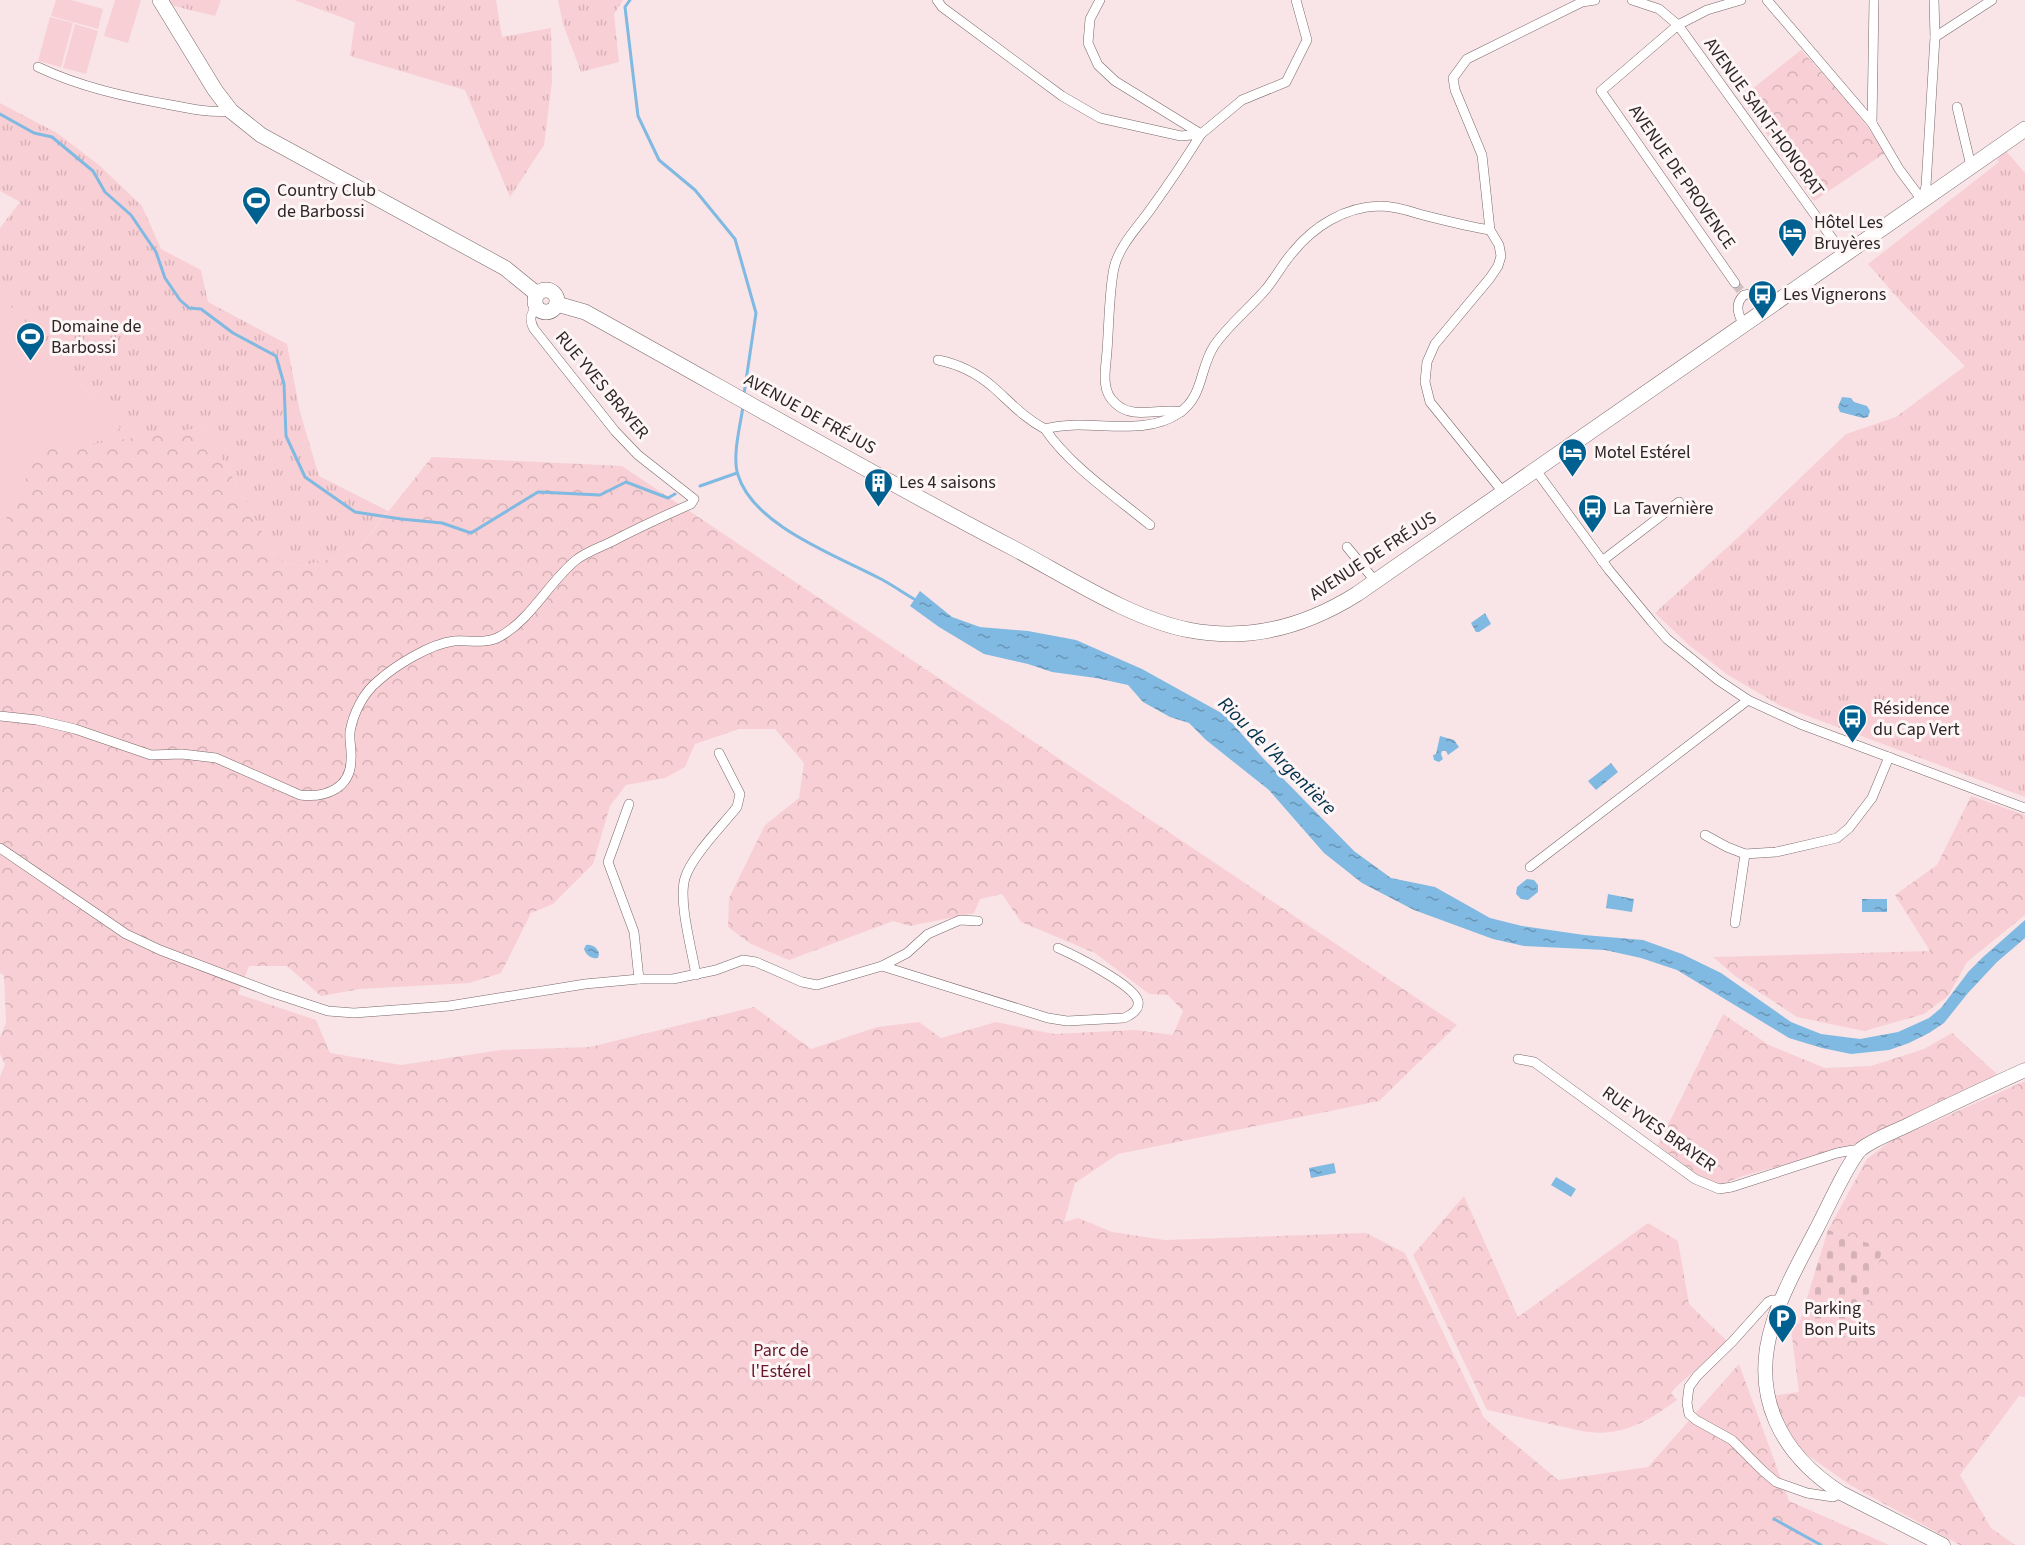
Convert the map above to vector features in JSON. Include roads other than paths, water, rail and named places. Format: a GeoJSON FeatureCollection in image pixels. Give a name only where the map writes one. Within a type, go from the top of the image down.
{"type":"FeatureCollection","features":[{"type":"Feature","properties":{"kind":"main road"},"geometry":{"type":"LineString","coordinates":[[160,0],[215,90],[231,111],[261,135],[506,268],[537,300]]}},
{"type":"Feature","properties":{"kind":"main road","name":"AVENUE DE FRÉJUS"},"geometry":{"type":"LineString","coordinates":[[537,300],[546,312],[555,309],[557,304],[585,312],[984,533],[1111,600],[1143,615],[1181,628],[1220,634],[1240,634],[1277,629],[1314,618],[1376,582],[2025,129]]}},
{"type":"Feature","properties":{"kind":"main road"},"geometry":{"type":"LineString","coordinates":[[1943,1545],[1841,1493],[1820,1479],[1800,1460],[1780,1431],[1769,1402],[1765,1378],[1765,1358],[1770,1332],[1781,1300],[1859,1151],[1902,1128],[2025,1070]]}},
{"type":"Feature","properties":{"kind":"street"},"geometry":{"type":"LineString","coordinates":[[937,0],[942,7],[1062,96],[1100,118],[1181,136],[1201,134]]}},
{"type":"Feature","properties":{"kind":"street"},"geometry":{"type":"LineString","coordinates":[[1100,0],[1090,19],[1088,43],[1098,65],[1114,81],[1201,134]]}},
{"type":"Feature","properties":{"kind":"street"},"geometry":{"type":"LineString","coordinates":[[1181,412],[1126,411],[1108,395],[1105,386],[1114,268],[1121,250],[1201,134],[1242,100],[1286,82],[1306,40],[1296,0]]}},
{"type":"Feature","properties":{"kind":"street"},"geometry":{"type":"LineString","coordinates":[[1503,492],[1430,402],[1425,381],[1427,362],[1435,344],[1498,266],[1501,256],[1499,245],[1490,230],[1482,155],[1455,90],[1453,78],[1467,59],[1582,2],[1595,0]]}},
{"type":"Feature","properties":{"kind":"street"},"geometry":{"type":"LineString","coordinates":[[1632,0],[1660,5]]}},
{"type":"Feature","properties":{"kind":"street"},"geometry":{"type":"LineString","coordinates":[[1678,25],[1707,10],[1741,0]]}},
{"type":"Feature","properties":{"kind":"street"},"geometry":{"type":"LineString","coordinates":[[1767,0],[1872,123],[1899,169],[1922,200]]}},
{"type":"Feature","properties":{"kind":"street"},"geometry":{"type":"LineString","coordinates":[[1872,123],[1874,0]]}},
{"type":"Feature","properties":{"kind":"street"},"geometry":{"type":"LineString","coordinates":[[1922,200],[1926,186],[1935,37],[1934,0]]}},
{"type":"Feature","properties":{"kind":"street"},"geometry":{"type":"LineString","coordinates":[[1935,37],[1992,0]]}},
{"type":"Feature","properties":{"kind":"street","name":"AVENUE SAINT-HONORAT"},"geometry":{"type":"LineString","coordinates":[[1660,5],[1678,25],[1844,255]]}},
{"type":"Feature","properties":{"kind":"street","name":"AVENUE DE PROVENCE"},"geometry":{"type":"LineString","coordinates":[[1678,25],[1601,91],[1740,290]]}},
{"type":"Feature","properties":{"kind":"street"},"geometry":{"type":"LineString","coordinates":[[38,67],[84,85],[138,100],[190,109],[231,111]]}},
{"type":"Feature","properties":{"kind":"street"},"geometry":{"type":"LineString","coordinates":[[1957,107],[1971,166]]}},
{"type":"Feature","properties":{"kind":"street"},"geometry":{"type":"LineString","coordinates":[[1045,429],[1058,425],[1158,424],[1181,412],[1200,386],[1206,360],[1215,345],[1267,288],[1292,252],[1311,233],[1352,209],[1380,206],[1490,230]]}},
{"type":"Feature","properties":{"kind":"street"},"geometry":{"type":"LineString","coordinates":[[1744,325],[1737,311],[1740,290],[1761,294],[1774,303]]}},
{"type":"Feature","properties":{"kind":"street","name":"RUE YVES BRAYER"},"geometry":{"type":"LineString","coordinates":[[0,716],[37,720],[75,729],[151,755],[182,754],[216,758],[300,795],[312,796],[339,788],[348,778],[352,761],[350,732],[356,709],[372,686],[384,675],[431,648],[453,641],[497,639],[525,616],[560,574],[579,558],[691,504],[694,499],[638,455],[615,431],[531,323],[537,300]]}},
{"type":"Feature","properties":{"kind":"street"},"geometry":{"type":"LineString","coordinates":[[938,360],[956,364],[991,386],[1031,422],[1045,429],[1052,440],[1069,457],[1150,525]]}},
{"type":"Feature","properties":{"kind":"street"},"geometry":{"type":"LineString","coordinates":[[1535,469],[1602,561],[1667,639],[1718,680],[1748,700],[1800,724],[2025,808]]}},
{"type":"Feature","properties":{"kind":"street"},"geometry":{"type":"LineString","coordinates":[[1602,561],[1679,502]]}},
{"type":"Feature","properties":{"kind":"street"},"geometry":{"type":"LineString","coordinates":[[1347,547],[1376,582]]}},
{"type":"Feature","properties":{"kind":"street"},"geometry":{"type":"LineString","coordinates":[[1530,867],[1748,700]]}},
{"type":"Feature","properties":{"kind":"street"},"geometry":{"type":"LineString","coordinates":[[696,975],[683,898],[684,880],[691,865],[740,801],[740,794],[719,753]]}},
{"type":"Feature","properties":{"kind":"street"},"geometry":{"type":"LineString","coordinates":[[1705,835],[1727,848],[1745,854],[1776,852],[1836,838],[1849,828],[1872,798],[1889,757]]}},
{"type":"Feature","properties":{"kind":"street"},"geometry":{"type":"LineString","coordinates":[[629,804],[608,862],[634,932],[639,979]]}},
{"type":"Feature","properties":{"kind":"street"},"geometry":{"type":"LineString","coordinates":[[0,848],[126,934],[160,950],[328,1011],[379,1012],[449,1006],[585,984],[639,979],[673,980],[743,960],[756,962],[802,982],[817,985],[882,966],[907,953],[928,934],[960,920],[978,921]]}},
{"type":"Feature","properties":{"kind":"street"},"geometry":{"type":"LineString","coordinates":[[1735,922],[1745,854]]}},
{"type":"Feature","properties":{"kind":"street"},"geometry":{"type":"LineString","coordinates":[[882,966],[1048,1018],[1067,1021],[1124,1018],[1138,1007],[1138,1000],[1134,995],[1106,973],[1058,948]]}},
{"type":"Feature","properties":{"kind":"street","name":"RUE YVES BRAYER"},"geometry":{"type":"LineString","coordinates":[[1518,1059],[1534,1062],[1695,1179],[1714,1187],[1732,1187],[1837,1153],[1859,1151]]}},
{"type":"Feature","properties":{"kind":"street"},"geometry":{"type":"LineString","coordinates":[[1685,1185],[1695,1179]]}},
{"type":"Feature","properties":{"kind":"street"},"geometry":{"type":"LineString","coordinates":[[1781,1300],[1772,1299],[1768,1302],[1697,1376],[1689,1387],[1687,1403],[1689,1414],[1732,1440],[1776,1482],[1807,1493],[1833,1497],[1841,1493]]}},
{"type":"Feature","properties":{"kind":"water"},"geometry":{"type":"Polygon","coordinates":[[[1842,397],[1851,398],[1854,402],[1867,406],[1870,411],[1868,417],[1863,418],[1840,412],[1838,407],[1842,397]]]}},
{"type":"Feature","properties":{"kind":"water"},"geometry":{"type":"Polygon","coordinates":[[[920,591],[952,617],[980,627],[1028,631],[1076,640],[1142,669],[1225,715],[1262,757],[1354,851],[1391,878],[1435,887],[1490,918],[1522,926],[1584,935],[1643,940],[1682,954],[1721,973],[1791,1022],[1821,1034],[1860,1039],[1898,1032],[1929,1018],[1941,1008],[1969,971],[2025,920],[2025,938],[1997,962],[1944,1023],[1909,1043],[1889,1050],[1851,1054],[1789,1038],[1677,970],[1641,958],[1605,950],[1524,946],[1493,939],[1414,910],[1362,883],[1324,853],[1269,790],[1206,740],[1189,723],[1170,717],[1143,702],[1128,685],[1052,672],[984,654],[939,627],[910,606],[920,591]]]}},
{"type":"Feature","properties":{"kind":"water"},"geometry":{"type":"Polygon","coordinates":[[[1485,613],[1491,624],[1476,632],[1471,623],[1485,613]]]}},
{"type":"Feature","properties":{"kind":"water"},"geometry":{"type":"Polygon","coordinates":[[[1440,736],[1454,740],[1459,747],[1448,755],[1446,751],[1442,751],[1443,759],[1439,762],[1434,760],[1433,755],[1436,754],[1440,736]]]}},
{"type":"Feature","properties":{"kind":"water"},"geometry":{"type":"Polygon","coordinates":[[[1611,763],[1618,772],[1596,790],[1588,781],[1611,763]]]}},
{"type":"Feature","properties":{"kind":"water"},"geometry":{"type":"Polygon","coordinates":[[[1527,879],[1534,880],[1538,885],[1538,892],[1528,900],[1521,899],[1516,894],[1517,887],[1527,879]]]}},
{"type":"Feature","properties":{"kind":"water"},"geometry":{"type":"Polygon","coordinates":[[[1608,894],[1634,899],[1632,912],[1606,908],[1608,894]]]}},
{"type":"Feature","properties":{"kind":"water"},"geometry":{"type":"Polygon","coordinates":[[[1862,899],[1887,899],[1887,912],[1862,912],[1862,899]]]}},
{"type":"Feature","properties":{"kind":"water"},"geometry":{"type":"Polygon","coordinates":[[[586,945],[596,948],[598,958],[587,955],[584,949],[586,945]]]}},
{"type":"Feature","properties":{"kind":"water"},"geometry":{"type":"Polygon","coordinates":[[[1334,1163],[1336,1173],[1311,1178],[1309,1168],[1334,1163]]]}},
{"type":"Feature","properties":{"kind":"water"},"geometry":{"type":"Polygon","coordinates":[[[1556,1177],[1576,1189],[1571,1197],[1551,1185],[1556,1177]]]}},
{"type":"Feature","properties":{"kind":"waterway","name":"Riou de l'Argentière"},"geometry":{"type":"LineString","coordinates":[[630,0],[625,7],[638,116],[659,160],[695,190],[735,239],[756,313],[744,394]]}},
{"type":"Feature","properties":{"kind":"waterway"},"geometry":{"type":"LineString","coordinates":[[0,114],[34,133],[52,137],[93,171],[105,192],[131,215],[156,252],[165,278],[180,300],[189,308],[201,309],[233,333],[276,356],[284,384],[286,436],[305,477],[355,512],[442,523],[471,533],[538,492],[600,495],[626,482],[668,498],[675,494]]}},
{"type":"Feature","properties":{"kind":"waterway","name":"Riou de l'Argentière"},"geometry":{"type":"LineString","coordinates":[[743,407],[737,441],[736,468],[747,493],[760,509],[798,537],[883,580],[914,599]]}},
{"type":"Feature","properties":{"kind":"waterway"},"geometry":{"type":"LineString","coordinates":[[700,486],[737,473]]}},
{"type":"Feature","properties":{"kind":"waterway"},"geometry":{"type":"LineString","coordinates":[[1774,1519],[1821,1545]]}},
{"type":"Feature","properties":{"kind":"tunnel"},"geometry":{"type":"LineString","coordinates":[[1735,283],[1741,291]]}},
{"type":"Feature","properties":{"kind":"place","name":"Country Club de Barbossi"},"geometry":{"type":"Point","coordinates":[256,226]}},
{"type":"Feature","properties":{"kind":"place","name":"Hôtel Les Bruyères"},"geometry":{"type":"Point","coordinates":[1793,258]}},
{"type":"Feature","properties":{"kind":"place","name":"Les Vignerons"},"geometry":{"type":"Point","coordinates":[1762,320]}},
{"type":"Feature","properties":{"kind":"place","name":"Domaine de Barbossi"},"geometry":{"type":"Point","coordinates":[30,362]}},
{"type":"Feature","properties":{"kind":"place","name":"Motel Estérel"},"geometry":{"type":"Point","coordinates":[1573,478]}},
{"type":"Feature","properties":{"kind":"place","name":"Les 4 saisons"},"geometry":{"type":"Point","coordinates":[878,508]}},
{"type":"Feature","properties":{"kind":"place","name":"La Tavernière"},"geometry":{"type":"Point","coordinates":[1592,534]}},
{"type":"Feature","properties":{"kind":"place","name":"Résidence du Cap Vert"},"geometry":{"type":"Point","coordinates":[1852,744]}},
{"type":"Feature","properties":{"kind":"place","name":"Parking Bon Puits"},"geometry":{"type":"Point","coordinates":[1783,1344]}},
{"type":"Feature","properties":{"kind":"park label","name":"Parc de l'Estérel"},"geometry":{"type":"Point","coordinates":[781,1360]}}]}
